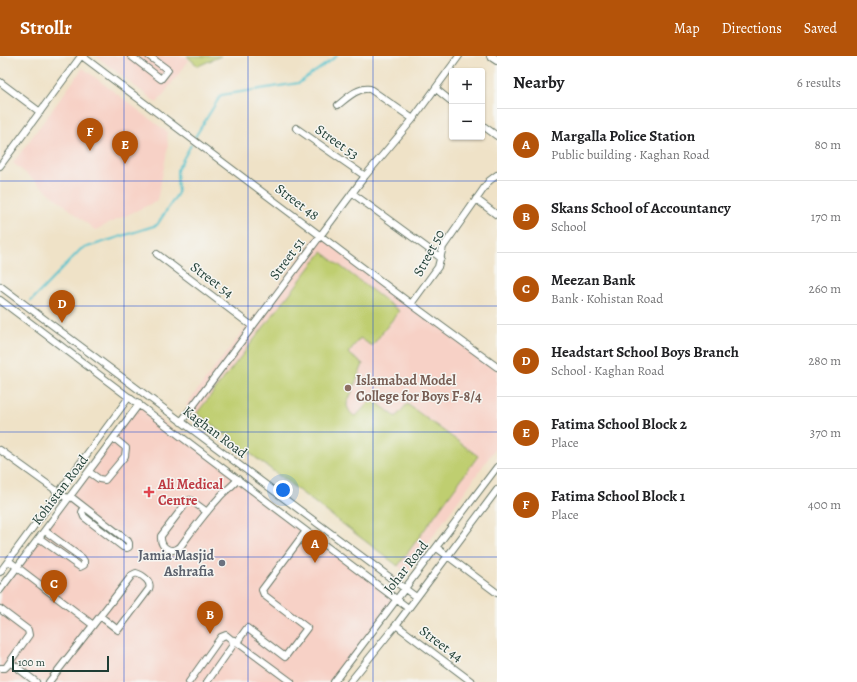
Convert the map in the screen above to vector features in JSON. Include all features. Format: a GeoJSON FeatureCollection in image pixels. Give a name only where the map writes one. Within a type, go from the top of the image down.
{"type":"FeatureCollection","features":[{"type":"Feature","properties":{"kind":"main road"},"geometry":{"type":"LineString","coordinates":[[491,56],[497,60]]}},
{"type":"Feature","properties":{"kind":"street"},"geometry":{"type":"LineString","coordinates":[[0,166],[82,56]]}},
{"type":"Feature","properties":{"kind":"street","name":"Street 48"},"geometry":{"type":"LineString","coordinates":[[82,56],[497,367]]}},
{"type":"Feature","properties":{"kind":"street"},"geometry":{"type":"LineString","coordinates":[[135,57],[161,79],[168,70],[149,56]]}},
{"type":"Feature","properties":{"kind":"street","name":"Street 51"},"geometry":{"type":"LineString","coordinates":[[181,422],[320,235],[365,176],[436,90],[459,56]]}},
{"type":"Feature","properties":{"kind":"street"},"geometry":{"type":"LineString","coordinates":[[0,82],[40,112]]}},
{"type":"Feature","properties":{"kind":"street"},"geometry":{"type":"LineString","coordinates":[[338,105],[359,90],[365,88],[370,89],[413,119]]}},
{"type":"Feature","properties":{"kind":"street"},"geometry":{"type":"LineString","coordinates":[[436,90],[449,100]]}},
{"type":"Feature","properties":{"kind":"street"},"geometry":{"type":"LineString","coordinates":[[485,127],[497,136]]}},
{"type":"Feature","properties":{"kind":"street","name":"Street 53"},"geometry":{"type":"LineString","coordinates":[[296,128],[365,176]]}},
{"type":"Feature","properties":{"kind":"street","name":"Street 50"},"geometry":{"type":"LineString","coordinates":[[411,304],[433,276],[438,267],[442,247],[489,181],[497,175]]}},
{"type":"Feature","properties":{"kind":"street"},"geometry":{"type":"LineString","coordinates":[[352,193],[441,258]]}},
{"type":"Feature","properties":{"kind":"street"},"geometry":{"type":"LineString","coordinates":[[476,199],[497,215]]}},
{"type":"Feature","properties":{"kind":"street","name":"Street 54"},"geometry":{"type":"LineString","coordinates":[[157,254],[252,326]]}},
{"type":"Feature","properties":{"kind":"street","name":"Kaghan Road"},"geometry":{"type":"LineString","coordinates":[[0,286],[416,598]]}},
{"type":"Feature","properties":{"kind":"street","name":"Kaghan Road"},"geometry":{"type":"LineString","coordinates":[[0,300],[408,608]]}},
{"type":"Feature","properties":{"kind":"street","name":"Kohistan Road"},"geometry":{"type":"LineString","coordinates":[[0,572],[129,397]]}},
{"type":"Feature","properties":{"kind":"street","name":"Kohistan Road"},"geometry":{"type":"LineString","coordinates":[[1,588],[139,404]]}},
{"type":"Feature","properties":{"kind":"street"},"geometry":{"type":"LineString","coordinates":[[89,472],[99,479],[105,480],[125,456],[125,446],[114,438]]}},
{"type":"Feature","properties":{"kind":"street"},"geometry":{"type":"LineString","coordinates":[[0,450],[59,493],[84,508],[128,541],[129,547],[123,547],[84,516],[82,512],[84,508]]}},
{"type":"Feature","properties":{"kind":"street","name":"Johar Road"},"geometry":{"type":"LineString","coordinates":[[334,682],[497,467]]}},
{"type":"Feature","properties":{"kind":"street"},"geometry":{"type":"LineString","coordinates":[[207,512],[190,500],[186,502],[161,536],[162,546],[169,550],[178,549],[221,495],[231,488],[247,471]]}},
{"type":"Feature","properties":{"kind":"street"},"geometry":{"type":"LineString","coordinates":[[483,486],[496,493]]}},
{"type":"Feature","properties":{"kind":"street","name":"Johar Road"},"geometry":{"type":"LineString","coordinates":[[350,682],[396,625],[496,493]]}},
{"type":"Feature","properties":{"kind":"street"},"geometry":{"type":"LineString","coordinates":[[39,538],[76,565],[80,567],[84,565],[85,563],[82,558],[45,531]]}},
{"type":"Feature","properties":{"kind":"street"},"geometry":{"type":"LineString","coordinates":[[237,642],[247,628],[284,656],[307,628],[264,595],[262,590],[306,531]]}},
{"type":"Feature","properties":{"kind":"street"},"geometry":{"type":"LineString","coordinates":[[437,548],[497,593]]}},
{"type":"Feature","properties":{"kind":"street"},"geometry":{"type":"LineString","coordinates":[[358,569],[365,560]]}},
{"type":"Feature","properties":{"kind":"street"},"geometry":{"type":"LineString","coordinates":[[9,561],[93,624]]}},
{"type":"Feature","properties":{"kind":"street"},"geometry":{"type":"LineString","coordinates":[[49,682],[93,624],[133,574],[139,573],[149,582],[149,589],[118,630],[100,616]]}},
{"type":"Feature","properties":{"kind":"street"},"geometry":{"type":"LineString","coordinates":[[0,609],[29,632],[28,638],[10,662],[5,668],[0,668]]}},
{"type":"Feature","properties":{"kind":"street","name":"Street 44"},"geometry":{"type":"LineString","coordinates":[[396,625],[472,682]]}},
{"type":"Feature","properties":{"kind":"street"},"geometry":{"type":"LineString","coordinates":[[189,682],[221,637],[226,636],[230,637],[291,682]]}},
{"type":"Feature","properties":{"kind":"street"},"geometry":{"type":"LineString","coordinates":[[207,682],[233,645],[230,637]]}},
{"type":"Feature","properties":{"kind":"street"},"geometry":{"type":"LineString","coordinates":[[10,662],[36,682]]}},
{"type":"Feature","properties":{"kind":"shaded area"},"geometry":{"type":"Polygon","coordinates":[[[96,56],[185,56],[189,60],[157,103],[96,56]]]}},
{"type":"Feature","properties":{"kind":"shaded area"},"geometry":{"type":"Polygon","coordinates":[[[83,68],[167,132],[168,147],[157,201],[95,230],[13,163],[83,68]]]}},
{"type":"Feature","properties":{"kind":"shaded area","name":"Islamabad Model College for Boys F-8/4"},"geometry":{"type":"Polygon","coordinates":[[[318,234],[497,370],[497,446],[407,573],[186,405],[318,234]]]}},
{"type":"Feature","properties":{"kind":"shaded area"},"geometry":{"type":"Polygon","coordinates":[[[139,404],[397,599],[334,682],[0,682],[0,590],[139,404]]]}},
{"type":"Feature","properties":{"kind":"green space"},"geometry":{"type":"Polygon","coordinates":[[[187,56],[221,56],[198,66],[187,56]]]}},
{"type":"Feature","properties":{"kind":"green space","name":"Islamabad Model College for Boys F-8/4"},"geometry":{"type":"Polygon","coordinates":[[[322,252],[399,311],[372,346],[360,338],[348,353],[363,364],[347,404],[351,413],[355,416],[357,415],[372,399],[396,417],[407,404],[478,456],[398,566],[197,413],[322,252]]]}},
{"type":"Feature","properties":{"kind":"waterway"},"geometry":{"type":"LineString","coordinates":[[195,137],[221,95],[299,83],[337,56]]}},
{"type":"Feature","properties":{"kind":"waterway"},"geometry":{"type":"LineString","coordinates":[[31,301],[81,249],[157,225],[178,193],[177,170],[191,145]]}},
{"type":"Feature","properties":{"kind":"place","name":"Fatima School Block 1"},"geometry":{"type":"Point","coordinates":[90,151]}},
{"type":"Feature","properties":{"kind":"place","name":"Fatima School Block 2"},"geometry":{"type":"Point","coordinates":[125,164]}},
{"type":"Feature","properties":{"kind":"place","name":"Headstart School Boys Branch"},"geometry":{"type":"Point","coordinates":[62,323]}},
{"type":"Feature","properties":{"kind":"place","name":"Islamabad Model College for Boys F-8/4"},"geometry":{"type":"Point","coordinates":[348,388]}},
{"type":"Feature","properties":{"kind":"place","name":"Ali Medical Centre"},"geometry":{"type":"Point","coordinates":[149,492]}},
{"type":"Feature","properties":{"kind":"place","name":"Jamia Masjid Ashrafia"},"geometry":{"type":"Point","coordinates":[222,563]}},
{"type":"Feature","properties":{"kind":"place","name":"Margalla Police Station"},"geometry":{"type":"Point","coordinates":[315,563]}},
{"type":"Feature","properties":{"kind":"place","name":"Meezan Bank"},"geometry":{"type":"Point","coordinates":[54,603]}},
{"type":"Feature","properties":{"kind":"place","name":"Skans School of Accountancy"},"geometry":{"type":"Point","coordinates":[210,634]}}]}
